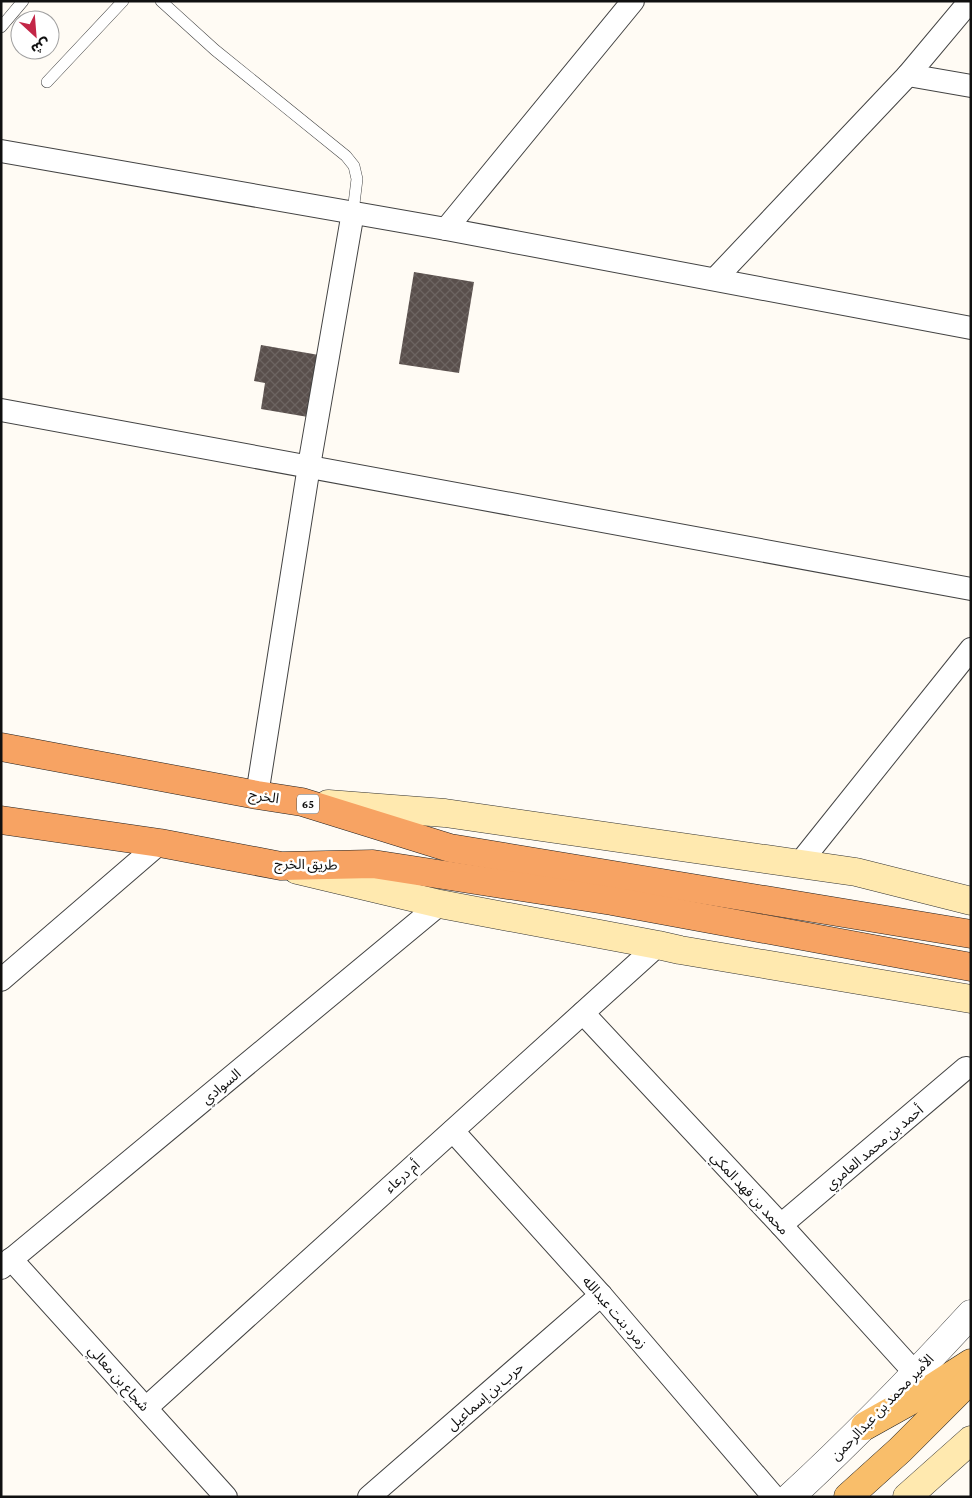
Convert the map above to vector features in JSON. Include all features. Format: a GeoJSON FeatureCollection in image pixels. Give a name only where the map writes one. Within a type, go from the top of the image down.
{"type":"FeatureCollection","features":[{"type":"Feature","properties":{"kind":"highway","name":"الخرج"},"geometry":{"type":"LineString","coordinates":[[1,747],[302,802],[450,848],[611,888]]}},
{"type":"Feature","properties":{"kind":"highway","name":"طريق الخرج"},"geometry":{"type":"LineString","coordinates":[[1,820],[160,843],[281,866],[373,864],[611,888]]}},
{"type":"Feature","properties":{"kind":"highway"},"geometry":{"type":"LineString","coordinates":[[611,888],[971,934]]}},
{"type":"Feature","properties":{"kind":"highway"},"geometry":{"type":"LineString","coordinates":[[611,888],[971,967]]}},
{"type":"Feature","properties":{"kind":"main road"},"geometry":{"type":"LineString","coordinates":[[302,802],[445,813],[856,872],[971,901]]}},
{"type":"Feature","properties":{"kind":"main road"},"geometry":{"type":"LineString","coordinates":[[281,866],[440,904],[690,952],[971,999]]}},
{"type":"Feature","properties":{"kind":"main road"},"geometry":{"type":"LineString","coordinates":[[865,1426],[926,1392],[971,1363]]}},
{"type":"Feature","properties":{"kind":"main road"},"geometry":{"type":"LineString","coordinates":[[848,1497],[900,1450],[971,1378]]}},
{"type":"Feature","properties":{"kind":"main road"},"geometry":{"type":"LineString","coordinates":[[907,1497],[971,1440]]}},
{"type":"Feature","properties":{"kind":"street"},"geometry":{"type":"LineString","coordinates":[[715,280],[908,75],[970,1]]}},
{"type":"Feature","properties":{"kind":"street"},"geometry":{"type":"LineString","coordinates":[[446,228],[625,4]]}},
{"type":"Feature","properties":{"kind":"street"},"geometry":{"type":"LineString","coordinates":[[908,75],[971,86]]}},
{"type":"Feature","properties":{"kind":"street"},"geometry":{"type":"LineString","coordinates":[[1,151],[446,228],[971,328]]}},
{"type":"Feature","properties":{"kind":"street"},"geometry":{"type":"LineString","coordinates":[[257,795],[309,466],[353,212]]}},
{"type":"Feature","properties":{"kind":"street"},"geometry":{"type":"LineString","coordinates":[[1,410],[971,589]]}},
{"type":"Feature","properties":{"kind":"street"},"geometry":{"type":"LineString","coordinates":[[799,864],[971,649]]}},
{"type":"Feature","properties":{"kind":"street"},"geometry":{"type":"LineString","coordinates":[[1,980],[160,843]]}},
{"type":"Feature","properties":{"kind":"street","name":"السوادي"},"geometry":{"type":"LineString","coordinates":[[6,1263],[440,904]]}},
{"type":"Feature","properties":{"kind":"street","name":"أم درعاء"},"geometry":{"type":"LineString","coordinates":[[146,1408],[658,945]]}},
{"type":"Feature","properties":{"kind":"street","name":"محمد بن فهد المكي"},"geometry":{"type":"LineString","coordinates":[[583,1013],[916,1374]]}},
{"type":"Feature","properties":{"kind":"street","name":"أحمد بن محمد العامري"},"geometry":{"type":"LineString","coordinates":[[781,1226],[966,1068]]}},
{"type":"Feature","properties":{"kind":"street","name":"زمرد بنت عبدالله"},"geometry":{"type":"LineString","coordinates":[[452,1131],[601,1295],[774,1497]]}},
{"type":"Feature","properties":{"kind":"street","name":"شجاع بن معالي"},"geometry":{"type":"LineString","coordinates":[[6,1263],[146,1408],[226,1497]]}},
{"type":"Feature","properties":{"kind":"street","name":"حرب بن إسماعيل"},"geometry":{"type":"LineString","coordinates":[[369,1497],[601,1295]]}},
{"type":"Feature","properties":{"kind":"street","name":"الأمير محمد بن عبدالرحمن"},"geometry":{"type":"LineString","coordinates":[[790,1497],[865,1426],[971,1314]]}},
{"type":"Feature","properties":{"kind":"lane"},"geometry":{"type":"LineString","coordinates":[[1,27],[23,1]]}},
{"type":"Feature","properties":{"kind":"lane"},"geometry":{"type":"LineString","coordinates":[[47,82],[123,1]]}},
{"type":"Feature","properties":{"kind":"lane"},"geometry":{"type":"LineString","coordinates":[[161,1],[215,50],[346,156],[354,166],[357,179],[353,212]]}},
{"type":"Feature","properties":{"kind":"building"},"geometry":{"type":"Polygon","coordinates":[[[414,272],[474,282],[459,373],[399,364],[414,272]]]}},
{"type":"Feature","properties":{"kind":"building"},"geometry":{"type":"Polygon","coordinates":[[[261,345],[319,355],[308,417],[261,409],[265,383],[254,381],[261,345]]]}}]}
